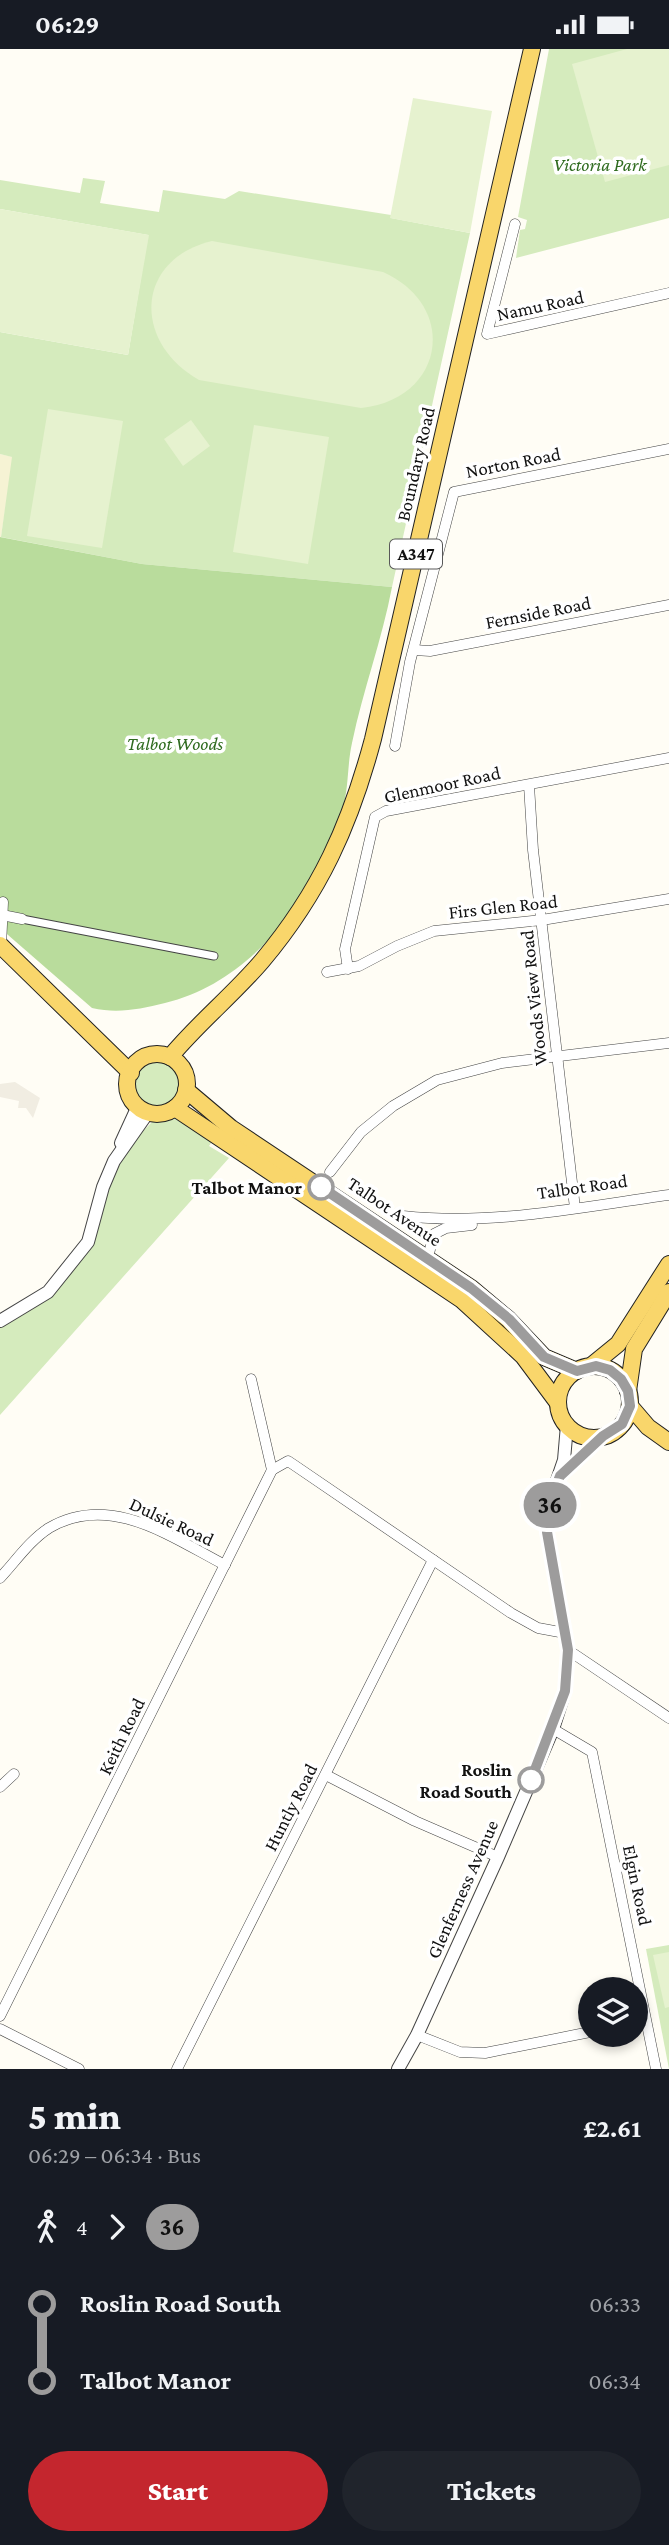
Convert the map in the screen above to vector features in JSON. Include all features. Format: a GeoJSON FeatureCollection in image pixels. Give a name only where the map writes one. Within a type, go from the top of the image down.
{"type":"FeatureCollection","features":[{"type":"Feature","properties":{"kind":"main road","name":"Boundary Road"},"geometry":{"type":"LineString","coordinates":[[174,1061],[263,960],[314,890],[344,833],[361,784],[532,49]]}},
{"type":"Feature","properties":{"kind":"main road"},"geometry":{"type":"LineString","coordinates":[[0,945],[134,1066]]}},
{"type":"Feature","properties":{"kind":"main road"},"geometry":{"type":"LineString","coordinates":[[150,1055],[174,1061],[185,1075],[186,1090],[174,1108],[158,1115],[142,1110],[130,1094],[134,1066],[150,1055]]}},
{"type":"Feature","properties":{"kind":"main road","name":"Talbot Avenue"},"geometry":{"type":"LineString","coordinates":[[186,1090],[231,1128],[428,1257],[490,1303],[544,1357],[584,1369]]}},
{"type":"Feature","properties":{"kind":"main road","name":"Talbot Avenue"},"geometry":{"type":"LineString","coordinates":[[174,1108],[462,1300],[523,1356],[558,1403]]}},
{"type":"Feature","properties":{"kind":"main road"},"geometry":{"type":"LineString","coordinates":[[666,1440],[618,1429],[603,1436],[583,1436],[567,1425],[558,1403],[562,1387],[618,1344],[669,1264]]}},
{"type":"Feature","properties":{"kind":"main road"},"geometry":{"type":"LineString","coordinates":[[618,1429],[629,1398],[634,1349],[669,1292]]}},
{"type":"Feature","properties":{"kind":"main road"},"geometry":{"type":"LineString","coordinates":[[584,1369],[614,1373],[648,1427],[666,1440]]}},
{"type":"Feature","properties":{"kind":"street","name":"Namu Road"},"geometry":{"type":"LineString","coordinates":[[515,224],[487,334],[669,293]]}},
{"type":"Feature","properties":{"kind":"street","name":"Norton Road"},"geometry":{"type":"LineString","coordinates":[[395,746],[414,650],[454,492],[669,449]]}},
{"type":"Feature","properties":{"kind":"street","name":"Fernside Road"},"geometry":{"type":"LineString","coordinates":[[414,650],[430,651],[669,605]]}},
{"type":"Feature","properties":{"kind":"street","name":"Glenmoor Road"},"geometry":{"type":"LineString","coordinates":[[348,969],[345,949],[375,817],[386,811],[669,758]]}},
{"type":"Feature","properties":{"kind":"street","name":"Woods View Road"},"geometry":{"type":"LineString","coordinates":[[529,785],[575,1208]]}},
{"type":"Feature","properties":{"kind":"street","name":"Firs Glen Road"},"geometry":{"type":"LineString","coordinates":[[327,972],[348,969],[435,931],[542,920],[669,899]]}},
{"type":"Feature","properties":{"kind":"street"},"geometry":{"type":"LineString","coordinates":[[0,945],[3,902]]}},
{"type":"Feature","properties":{"kind":"street"},"geometry":{"type":"LineString","coordinates":[[2,915],[214,956]]}},
{"type":"Feature","properties":{"kind":"street"},"geometry":{"type":"LineString","coordinates":[[330,1172],[362,1132],[415,1091],[437,1080],[482,1066],[669,1043]]}},
{"type":"Feature","properties":{"kind":"street"},"geometry":{"type":"LineString","coordinates":[[0,1321],[48,1292],[88,1243],[103,1187],[142,1110]]}},
{"type":"Feature","properties":{"kind":"street","name":"Talbot Road"},"geometry":{"type":"LineString","coordinates":[[428,1257],[431,1240],[440,1230],[669,1195]]}},
{"type":"Feature","properties":{"kind":"street","name":"Talbot Road"},"geometry":{"type":"LineString","coordinates":[[403,1216],[437,1220],[500,1219]]}},
{"type":"Feature","properties":{"kind":"street"},"geometry":{"type":"LineString","coordinates":[[251,1379],[272,1470],[283,1462],[294,1465],[529,1623],[565,1633]]}},
{"type":"Feature","properties":{"kind":"street","name":"Glenferness Avenue"},"geometry":{"type":"LineString","coordinates":[[398,2069],[417,2035],[498,1857],[553,1729],[565,1691],[568,1650],[547,1532],[550,1501],[560,1476],[567,1425]]}},
{"type":"Feature","properties":{"kind":"street","name":"Glenferness Avenue"},"geometry":{"type":"LineString","coordinates":[[560,1476],[603,1436]]}},
{"type":"Feature","properties":{"kind":"street","name":"Keith Road"},"geometry":{"type":"LineString","coordinates":[[0,2017],[272,1470]]}},
{"type":"Feature","properties":{"kind":"street","name":"Dulsie Road"},"geometry":{"type":"LineString","coordinates":[[0,1578],[50,1528],[93,1515],[129,1517],[225,1565]]}},
{"type":"Feature","properties":{"kind":"street","name":"Huntly Road"},"geometry":{"type":"LineString","coordinates":[[177,2069],[433,1560]]}},
{"type":"Feature","properties":{"kind":"street"},"geometry":{"type":"LineString","coordinates":[[568,1650],[669,1718]]}},
{"type":"Feature","properties":{"kind":"street","name":"Elgin Road"},"geometry":{"type":"LineString","coordinates":[[553,1729],[592,1752],[633,1977]]}},
{"type":"Feature","properties":{"kind":"street"},"geometry":{"type":"LineString","coordinates":[[0,1787],[14,1774]]}},
{"type":"Feature","properties":{"kind":"street"},"geometry":{"type":"LineString","coordinates":[[326,1775],[415,1821],[498,1857]]}},
{"type":"Feature","properties":{"kind":"street"},"geometry":{"type":"LineString","coordinates":[[0,2029],[79,2069]]}},
{"type":"Feature","properties":{"kind":"street"},"geometry":{"type":"LineString","coordinates":[[417,2035],[460,2052],[485,2053],[578,2034]]}},
{"type":"Feature","properties":{"kind":"street","name":"Elgin Road"},"geometry":{"type":"LineString","coordinates":[[648,2043],[656,2069]]}},
{"type":"Feature","properties":{"kind":"shaded area"},"geometry":{"type":"Polygon","coordinates":[[[0,454],[13,457],[1,537],[0,537],[0,454]]]}},
{"type":"Feature","properties":{"kind":"shaded area"},"geometry":{"type":"Polygon","coordinates":[[[15,1082],[40,1098],[33,1118],[26,1108],[18,1108],[19,1101],[0,1097],[0,1084],[15,1082]]]}},
{"type":"Feature","properties":{"kind":"green space","name":"Victoria Park"},"geometry":{"type":"Polygon","coordinates":[[[549,49],[669,49],[669,218],[516,258],[520,230],[525,229],[527,220],[518,217],[549,49]]]}},
{"type":"Feature","properties":{"kind":"green space"},"geometry":{"type":"Polygon","coordinates":[[[627,49],[669,49],[669,165],[605,182],[572,64],[627,49]]]}},
{"type":"Feature","properties":{"kind":"green space"},"geometry":{"type":"Polygon","coordinates":[[[413,98],[492,111],[470,233],[390,218],[413,98]]]}},
{"type":"Feature","properties":{"kind":"green space"},"geometry":{"type":"Polygon","coordinates":[[[83,178],[105,181],[100,203],[159,212],[163,190],[225,199],[239,191],[391,215],[391,218],[470,233],[392,587],[142,564],[1,537],[12,457],[0,454],[0,332],[128,355],[148,235],[0,209],[0,180],[80,193],[83,178]]]}},
{"type":"Feature","properties":{"kind":"green space"},"geometry":{"type":"Polygon","coordinates":[[[0,209],[149,235],[128,355],[0,332],[0,209]]]}},
{"type":"Feature","properties":{"kind":"green space"},"geometry":{"type":"Polygon","coordinates":[[[212,241],[383,272],[407,287],[423,306],[432,328],[432,349],[425,370],[411,388],[389,401],[361,408],[199,380],[177,364],[162,345],[154,325],[152,304],[156,284],[168,266],[186,251],[212,241]]]}},
{"type":"Feature","properties":{"kind":"green space"},"geometry":{"type":"Polygon","coordinates":[[[48,409],[123,421],[102,548],[27,536],[48,409]]]}},
{"type":"Feature","properties":{"kind":"green space"},"geometry":{"type":"Polygon","coordinates":[[[191,420],[210,446],[183,466],[164,439],[191,420]]]}},
{"type":"Feature","properties":{"kind":"green space"},"geometry":{"type":"Polygon","coordinates":[[[254,425],[329,437],[308,564],[233,552],[254,425]]]}},
{"type":"Feature","properties":{"kind":"green space","name":"Talbot Woods"},"geometry":{"type":"Polygon","coordinates":[[[0,537],[142,564],[392,587],[352,743],[344,803],[331,842],[298,903],[277,930],[253,955],[226,976],[197,992],[138,1009],[111,1011],[92,1008],[0,928],[0,537]]]}},
{"type":"Feature","properties":{"kind":"green space"},"geometry":{"type":"Polygon","coordinates":[[[157,1054],[178,1063],[187,1084],[178,1105],[157,1114],[136,1105],[127,1084],[136,1063],[157,1054]]]}},
{"type":"Feature","properties":{"kind":"green space"},"geometry":{"type":"Polygon","coordinates":[[[175,1119],[213,1140],[209,1146],[229,1158],[0,1415],[0,1321],[29,1305],[88,1243],[103,1187],[141,1133],[152,1122],[175,1119]]]}},
{"type":"Feature","properties":{"kind":"green space"},"geometry":{"type":"Polygon","coordinates":[[[669,1945],[669,2069],[646,1949],[669,1945]]]}},
{"type":"Feature","properties":{"kind":"green space"},"geometry":{"type":"Polygon","coordinates":[[[669,1952],[669,2007],[665,2008],[653,1955],[669,1952]]]}},
{"type":"Feature","properties":{"kind":"bus line","name":"36"},"geometry":{"type":"LineString","coordinates":[[321,1187],[471,1288],[509,1319],[544,1357],[577,1371],[596,1366],[606,1368],[618,1375],[628,1391],[630,1406],[622,1424],[603,1436],[570,1470],[560,1476],[550,1501],[547,1532],[568,1650],[565,1691],[553,1729],[531,1780]]}},
{"type":"Feature","properties":{"kind":"place","name":"Talbot Manor"},"geometry":{"type":"Point","coordinates":[321,1187]}},
{"type":"Feature","properties":{"kind":"place","name":"Roslin Road South"},"geometry":{"type":"Point","coordinates":[531,1780]}}]}
